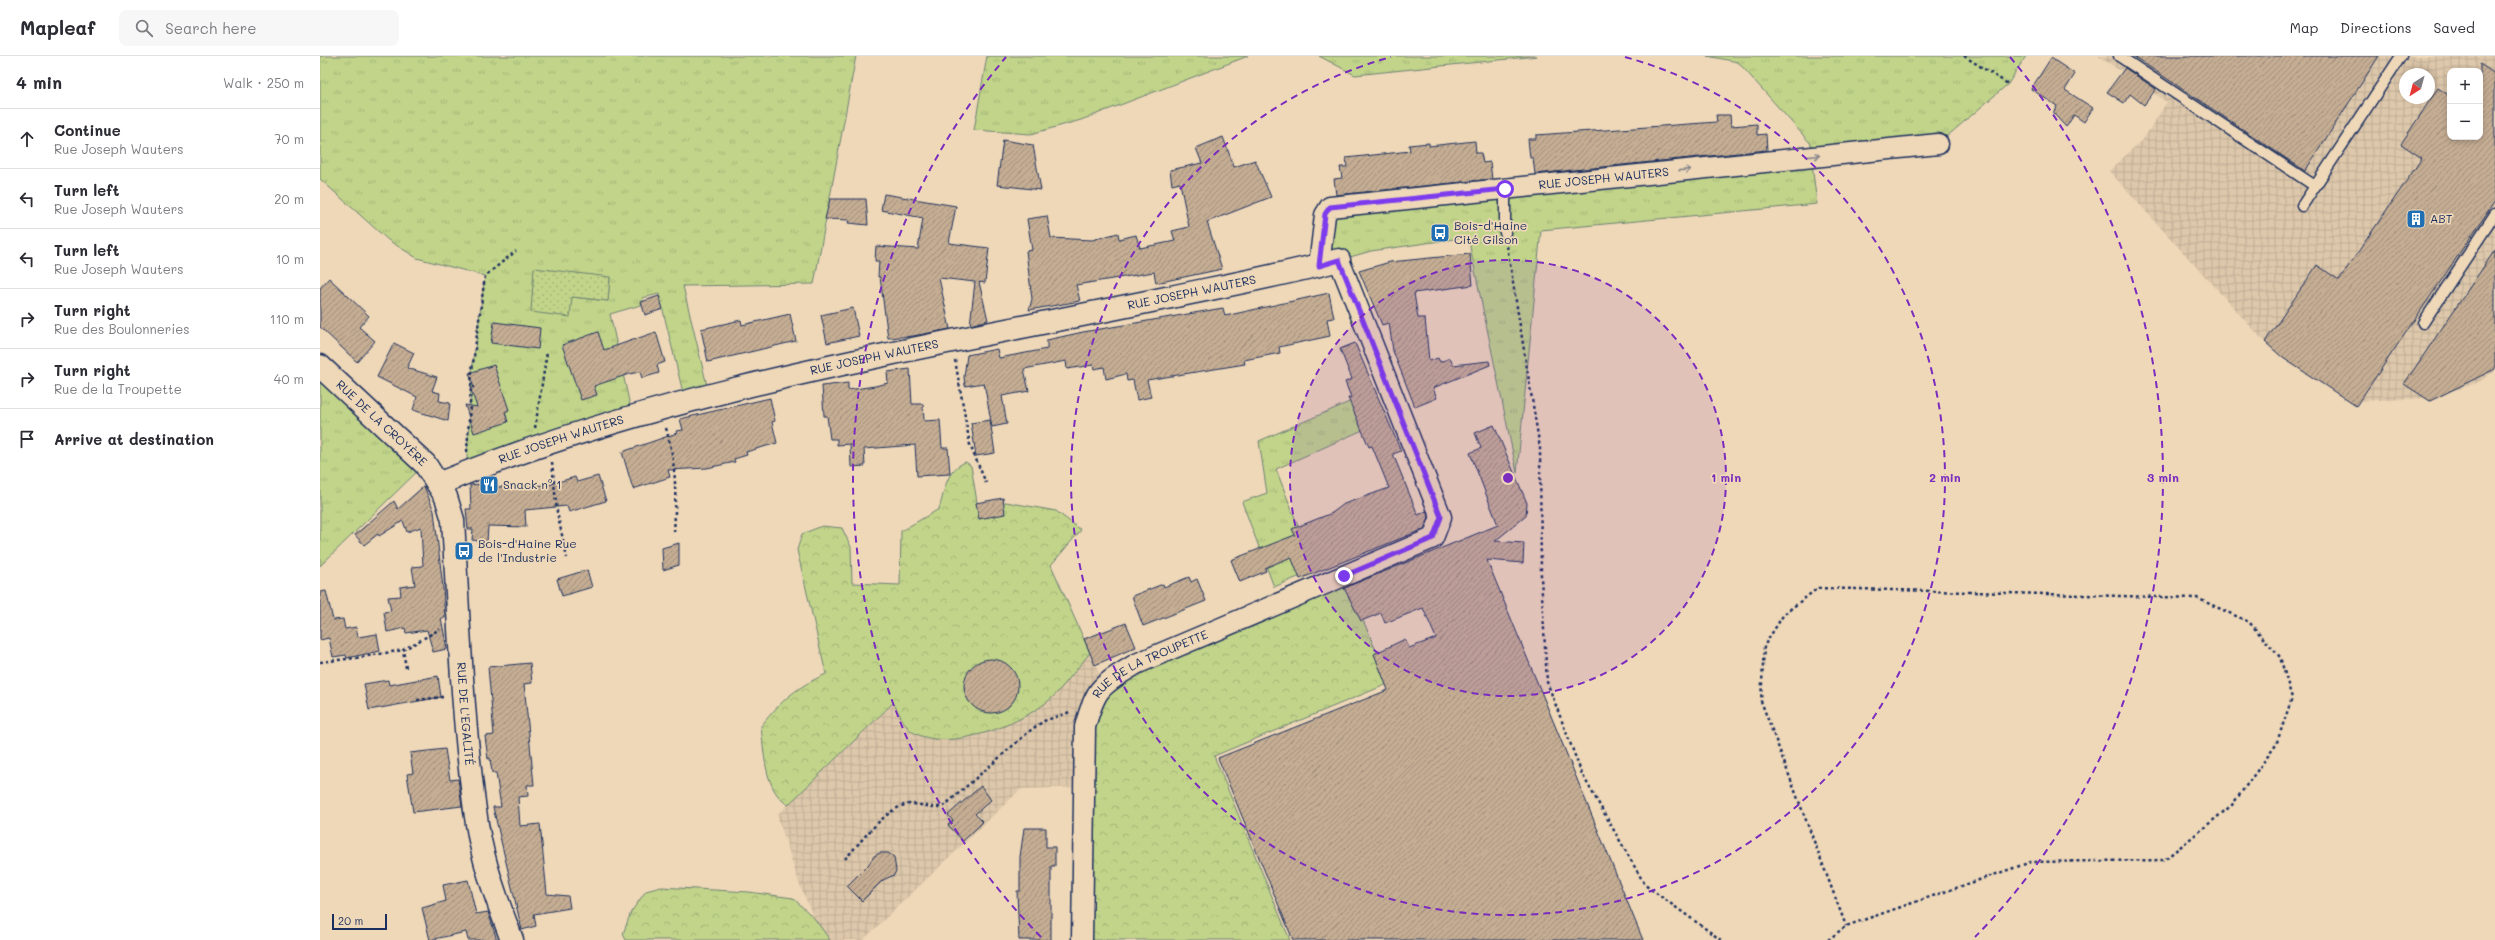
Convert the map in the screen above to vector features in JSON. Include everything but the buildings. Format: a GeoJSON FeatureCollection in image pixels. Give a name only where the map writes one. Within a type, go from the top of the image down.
{"type":"FeatureCollection","features":[{"type":"Feature","properties":{"kind":"street","name":"RUE JOSEPH WAUTERS"},"geometry":{"type":"LineString","coordinates":[[438,484],[540,445],[660,407],[709,394],[952,340],[1042,324],[1329,263],[1325,214],[1330,207],[1938,144]]}},
{"type":"Feature","properties":{"kind":"street","name":"RUE DE LA TROUPETTE"},"geometry":{"type":"LineString","coordinates":[[1082,940],[1085,727],[1092,699],[1104,684],[1136,664],[1433,538],[1441,517],[1329,263]]}},
{"type":"Feature","properties":{"kind":"street","name":"RUE DE LA CROYÈRE"},"geometry":{"type":"LineString","coordinates":[[320,366],[414,452],[431,472],[438,484]]}},
{"type":"Feature","properties":{"kind":"street","name":"RUE DE L'EGALITÉ"},"geometry":{"type":"LineString","coordinates":[[438,484],[453,520],[461,683],[477,826],[500,908],[512,940]]}},
{"type":"Feature","properties":{"kind":"lane"},"geometry":{"type":"LineString","coordinates":[[2119,56],[2315,186]]}},
{"type":"Feature","properties":{"kind":"lane"},"geometry":{"type":"LineString","coordinates":[[2302,206],[2401,56]]}},
{"type":"Feature","properties":{"kind":"lane"},"geometry":{"type":"LineString","coordinates":[[1505,189],[1505,233]]}},
{"type":"Feature","properties":{"kind":"lane"},"geometry":{"type":"LineString","coordinates":[[2423,322],[2495,214]]}},
{"type":"Feature","properties":{"kind":"path"},"geometry":{"type":"LineString","coordinates":[[1964,56],[2008,84]]}},
{"type":"Feature","properties":{"kind":"path"},"geometry":{"type":"LineString","coordinates":[[1505,233],[1540,448],[1541,577],[1547,682],[1582,774],[1645,885],[1721,940]]}},
{"type":"Feature","properties":{"kind":"path"},"geometry":{"type":"LineString","coordinates":[[466,473],[472,371],[485,276],[516,251]]}},
{"type":"Feature","properties":{"kind":"path"},"geometry":{"type":"LineString","coordinates":[[952,340],[970,446],[986,483]]}},
{"type":"Feature","properties":{"kind":"path"},"geometry":{"type":"LineString","coordinates":[[547,352],[540,445],[551,454],[557,512],[567,558]]}},
{"type":"Feature","properties":{"kind":"path"},"geometry":{"type":"LineString","coordinates":[[660,407],[673,453],[676,480],[674,534]]}},
{"type":"Feature","properties":{"kind":"path"},"geometry":{"type":"LineString","coordinates":[[1828,940],[1846,926],[2032,862],[2164,860],[2232,805],[2276,745],[2292,698],[2280,657],[2249,622],[2197,598],[1818,588],[1784,614],[1764,646],[1761,701],[1846,926]]}},
{"type":"Feature","properties":{"kind":"path"},"geometry":{"type":"LineString","coordinates":[[320,662],[403,650],[438,629],[458,626]]}},
{"type":"Feature","properties":{"kind":"path"},"geometry":{"type":"LineString","coordinates":[[403,650],[406,668]]}},
{"type":"Feature","properties":{"kind":"path"},"geometry":{"type":"LineString","coordinates":[[417,700],[443,696]]}},
{"type":"Feature","properties":{"kind":"path"},"geometry":{"type":"LineString","coordinates":[[845,859],[893,810],[910,804],[934,807],[944,806],[1032,729],[1055,716],[1090,707]]}},
{"type":"Feature","properties":{"kind":"shaded area"},"geometry":{"type":"Polygon","coordinates":[[[2098,56],[2495,56],[2495,371],[2477,383],[2430,398],[2355,401],[2262,339],[2109,171],[2144,138],[2167,102],[2098,56]]]}},
{"type":"Feature","properties":{"kind":"shaded area"},"geometry":{"type":"Polygon","coordinates":[[[1051,565],[1104,684],[1084,787],[1021,789],[863,940],[830,940],[814,918],[800,886],[777,815],[894,703],[1051,565]]]}},
{"type":"Feature","properties":{"kind":"green space"},"geometry":{"type":"Polygon","coordinates":[[[320,56],[856,56],[814,284],[683,286],[709,394],[685,401],[659,294],[642,298],[644,304],[610,314],[632,415],[466,473],[472,371],[485,276],[417,258],[388,240],[320,179],[320,56]],[[610,277],[572,297],[608,301],[610,277]]]}},
{"type":"Feature","properties":{"kind":"green space"},"geometry":{"type":"Polygon","coordinates":[[[987,56],[1248,56],[1081,120],[1031,134],[974,130],[987,56]]]}},
{"type":"Feature","properties":{"kind":"green space"},"geometry":{"type":"Polygon","coordinates":[[[1319,56],[1537,56],[1355,75],[1319,56]]]}},
{"type":"Feature","properties":{"kind":"green space"},"geometry":{"type":"Polygon","coordinates":[[[1707,56],[2026,56],[2008,84],[1938,144],[1811,156],[1811,144],[1738,62],[1707,56]]]}},
{"type":"Feature","properties":{"kind":"green space"},"geometry":{"type":"Polygon","coordinates":[[[1811,156],[1817,204],[1541,230],[1517,473],[1468,237],[1371,251],[1319,266],[1325,215],[1811,156]]]}},
{"type":"Feature","properties":{"kind":"green space"},"geometry":{"type":"Polygon","coordinates":[[[534,268],[610,277],[608,301],[572,297],[570,317],[531,312],[534,268]]]}},
{"type":"Feature","properties":{"kind":"green space"},"geometry":{"type":"Polygon","coordinates":[[[320,366],[425,464],[320,566],[320,366]]]}},
{"type":"Feature","properties":{"kind":"green space"},"geometry":{"type":"Polygon","coordinates":[[[1354,400],[1365,429],[1276,469],[1315,570],[1274,587],[1242,502],[1267,493],[1259,441],[1354,400]]]}},
{"type":"Feature","properties":{"kind":"green space"},"geometry":{"type":"Polygon","coordinates":[[[966,462],[971,466],[978,508],[1006,502],[1056,511],[1081,530],[1051,565],[1090,653],[1055,695],[1042,706],[1007,725],[965,738],[945,739],[926,737],[911,731],[908,729],[893,703],[788,805],[774,790],[770,780],[765,758],[761,726],[783,702],[797,690],[826,674],[797,550],[802,534],[822,526],[842,528],[851,547],[852,583],[900,585],[901,531],[939,509],[950,475],[959,465],[966,462]]]}},
{"type":"Feature","properties":{"kind":"green space"},"geometry":{"type":"Polygon","coordinates":[[[1344,576],[1390,683],[1214,756],[1290,940],[1082,940],[1085,727],[1104,684],[1344,576]]]}},
{"type":"Feature","properties":{"kind":"green space"},"geometry":{"type":"Polygon","coordinates":[[[661,887],[749,892],[793,898],[814,918],[830,940],[626,940],[623,934],[631,912],[646,891],[661,887]]]}},
{"type":"Feature","properties":{"kind":"place","name":"ABT"},"geometry":{"type":"Point","coordinates":[2416,219]}},
{"type":"Feature","properties":{"kind":"place","name":"Bois-d'Haine Cité Gilson"},"geometry":{"type":"Point","coordinates":[1440,233]}},
{"type":"Feature","properties":{"kind":"place","name":"Snack n° 1"},"geometry":{"type":"Point","coordinates":[489,485]}},
{"type":"Feature","properties":{"kind":"place","name":"Bois-d'Haine Rue de l'Industrie"},"geometry":{"type":"Point","coordinates":[464,551]}},
{"type":"Feature","properties":{"kind":"route"},"geometry":{"type":"LineString","coordinates":[[1344,576],[1433,538],[1441,517],[1339,260],[1319,266],[1325,214],[1330,207],[1505,189]]}}]}
